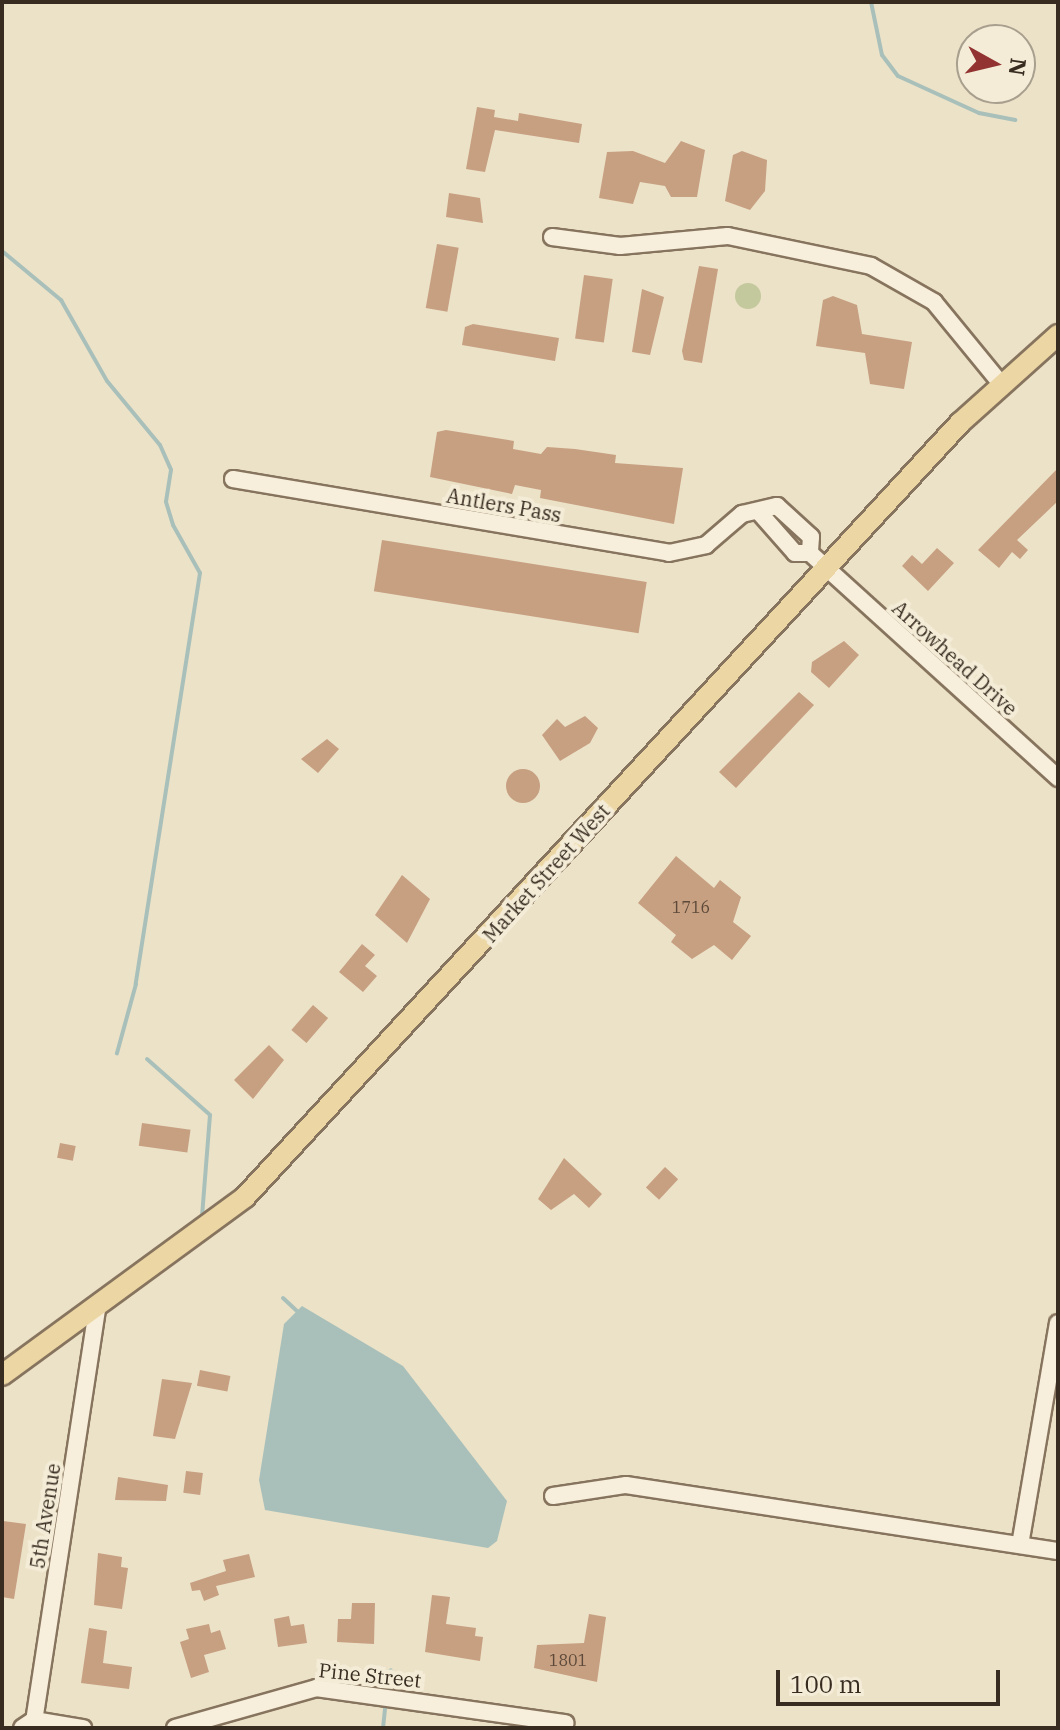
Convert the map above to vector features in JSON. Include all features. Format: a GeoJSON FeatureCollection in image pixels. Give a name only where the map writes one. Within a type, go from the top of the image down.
{"type":"FeatureCollection","features":[{"type":"Feature","properties":{"kind":"main road","name":"Market Street West"},"geometry":{"type":"LineString","coordinates":[[2,1375],[97,1311],[218,1222],[297,1146],[818,560],[1058,335]]}},
{"type":"Feature","properties":{"kind":"street"},"geometry":{"type":"LineString","coordinates":[[552,237],[620,246],[728,236],[871,266],[934,302],[1002,385]]}},
{"type":"Feature","properties":{"kind":"street","name":"Antlers Pass"},"geometry":{"type":"LineString","coordinates":[[233,479],[669,553],[706,545],[742,514],[758,511]]}},
{"type":"Feature","properties":{"kind":"street"},"geometry":{"type":"LineString","coordinates":[[777,506],[811,537],[818,560],[795,553],[758,511],[777,506]]}},
{"type":"Feature","properties":{"kind":"street","name":"Arrowhead Drive"},"geometry":{"type":"LineString","coordinates":[[818,560],[1058,778]]}},
{"type":"Feature","properties":{"kind":"street","name":"5th Avenue"},"geometry":{"type":"LineString","coordinates":[[29,1725],[97,1311]]}},
{"type":"Feature","properties":{"kind":"street"},"geometry":{"type":"LineString","coordinates":[[1020,1545],[1058,1323]]}},
{"type":"Feature","properties":{"kind":"street"},"geometry":{"type":"LineString","coordinates":[[553,1496],[626,1485],[1058,1551]]}},
{"type":"Feature","properties":{"kind":"street","name":"Pine Street"},"geometry":{"type":"LineString","coordinates":[[175,1728],[316,1688],[501,1720],[566,1723]]}},
{"type":"Feature","properties":{"kind":"street"},"geometry":{"type":"LineString","coordinates":[[29,1725],[83,1728]]}},
{"type":"Feature","properties":{"kind":"green space"},"geometry":{"type":"Polygon","coordinates":[[[748,283],[757,287],[761,296],[757,305],[748,309],[739,305],[735,296],[739,287],[748,283]]]}},
{"type":"Feature","properties":{"kind":"water"},"geometry":{"type":"Polygon","coordinates":[[[302,1306],[403,1366],[507,1501],[497,1541],[488,1548],[265,1510],[259,1480],[284,1324],[302,1306]]]}},
{"type":"Feature","properties":{"kind":"building"},"geometry":{"type":"Polygon","coordinates":[[[477,107],[495,110],[494,117],[518,121],[519,113],[582,124],[579,143],[495,130],[485,172],[466,169],[477,107]]]}},
{"type":"Feature","properties":{"kind":"building"},"geometry":{"type":"Polygon","coordinates":[[[681,141],[705,150],[697,197],[671,197],[665,186],[640,182],[633,204],[599,198],[607,152],[633,151],[665,163],[681,141]]]}},
{"type":"Feature","properties":{"kind":"building"},"geometry":{"type":"Polygon","coordinates":[[[742,151],[767,160],[765,191],[750,210],[725,201],[733,155],[742,151]]]}},
{"type":"Feature","properties":{"kind":"building"},"geometry":{"type":"Polygon","coordinates":[[[449,193],[480,198],[483,223],[446,217],[449,193]]]}},
{"type":"Feature","properties":{"kind":"building"},"geometry":{"type":"Polygon","coordinates":[[[437,244],[459,248],[447,312],[426,308],[437,244]]]}},
{"type":"Feature","properties":{"kind":"building"},"geometry":{"type":"Polygon","coordinates":[[[699,266],[718,269],[702,363],[684,360],[682,351],[699,266]]]}},
{"type":"Feature","properties":{"kind":"building"},"geometry":{"type":"Polygon","coordinates":[[[584,275],[613,279],[604,342],[575,338],[584,275]]]}},
{"type":"Feature","properties":{"kind":"building"},"geometry":{"type":"Polygon","coordinates":[[[642,289],[664,297],[650,355],[632,352],[642,289]]]}},
{"type":"Feature","properties":{"kind":"building"},"geometry":{"type":"Polygon","coordinates":[[[833,296],[857,305],[862,334],[912,342],[904,389],[870,384],[865,353],[816,346],[823,300],[833,296]]]}},
{"type":"Feature","properties":{"kind":"building"},"geometry":{"type":"Polygon","coordinates":[[[473,324],[559,338],[555,361],[462,345],[465,327],[473,324]]]}},
{"type":"Feature","properties":{"kind":"building"},"geometry":{"type":"Polygon","coordinates":[[[446,430],[514,441],[513,449],[541,454],[547,447],[575,449],[616,455],[615,463],[683,468],[674,524],[540,498],[541,490],[515,485],[512,494],[430,477],[437,432],[446,430]]]}},
{"type":"Feature","properties":{"kind":"building"},"geometry":{"type":"Polygon","coordinates":[[[1058,468],[1058,501],[1017,540],[1028,550],[1020,559],[1012,552],[999,568],[978,550],[1058,468]]]}},
{"type":"Feature","properties":{"kind":"building"},"geometry":{"type":"Polygon","coordinates":[[[382,540],[647,582],[639,633],[374,591],[382,540]]]}},
{"type":"Feature","properties":{"kind":"building"},"geometry":{"type":"Polygon","coordinates":[[[937,548],[954,563],[928,591],[902,566],[912,555],[922,564],[937,548]]]}},
{"type":"Feature","properties":{"kind":"building"},"geometry":{"type":"Polygon","coordinates":[[[844,641],[859,655],[829,688],[811,672],[812,662],[844,641]]]}},
{"type":"Feature","properties":{"kind":"building"},"geometry":{"type":"Polygon","coordinates":[[[799,692],[814,705],[736,788],[719,772],[799,692]]]}},
{"type":"Feature","properties":{"kind":"building"},"geometry":{"type":"Polygon","coordinates":[[[585,716],[598,728],[590,743],[560,761],[542,735],[557,719],[565,727],[585,716]]]}},
{"type":"Feature","properties":{"kind":"building"},"geometry":{"type":"Polygon","coordinates":[[[327,739],[339,749],[318,773],[301,759],[327,739]]]}},
{"type":"Feature","properties":{"kind":"building"},"geometry":{"type":"Polygon","coordinates":[[[523,769],[535,774],[540,786],[535,798],[523,803],[511,798],[506,786],[511,774],[523,769]]]}},
{"type":"Feature","properties":{"kind":"building"},"geometry":{"type":"Polygon","coordinates":[[[676,856],[714,888],[720,880],[741,897],[733,922],[751,936],[732,960],[714,945],[692,959],[671,942],[676,935],[638,903],[676,856]]]}},
{"type":"Feature","properties":{"kind":"building"},"geometry":{"type":"Polygon","coordinates":[[[402,875],[430,899],[407,943],[375,915],[402,875]]]}},
{"type":"Feature","properties":{"kind":"building"},"geometry":{"type":"Polygon","coordinates":[[[362,944],[375,955],[365,966],[377,976],[363,992],[339,972],[362,944]]]}},
{"type":"Feature","properties":{"kind":"building"},"geometry":{"type":"Polygon","coordinates":[[[313,1005],[328,1018],[306,1043],[291,1030],[313,1005]]]}},
{"type":"Feature","properties":{"kind":"building"},"geometry":{"type":"Polygon","coordinates":[[[269,1045],[284,1060],[253,1099],[234,1080],[269,1045]]]}},
{"type":"Feature","properties":{"kind":"building"},"geometry":{"type":"Polygon","coordinates":[[[142,1123],[191,1130],[187,1153],[139,1146],[142,1123]]]}},
{"type":"Feature","properties":{"kind":"building"},"geometry":{"type":"Polygon","coordinates":[[[60,1143],[76,1146],[73,1161],[57,1158],[60,1143]]]}},
{"type":"Feature","properties":{"kind":"building"},"geometry":{"type":"Polygon","coordinates":[[[564,1158],[602,1194],[589,1208],[574,1194],[551,1210],[538,1199],[564,1158]]]}},
{"type":"Feature","properties":{"kind":"building"},"geometry":{"type":"Polygon","coordinates":[[[665,1167],[678,1179],[659,1200],[646,1187],[665,1167]]]}},
{"type":"Feature","properties":{"kind":"building"},"geometry":{"type":"Polygon","coordinates":[[[200,1370],[230,1376],[227,1392],[197,1386],[200,1370]]]}},
{"type":"Feature","properties":{"kind":"building"},"geometry":{"type":"Polygon","coordinates":[[[162,1379],[192,1383],[175,1439],[153,1436],[162,1379]]]}},
{"type":"Feature","properties":{"kind":"building"},"geometry":{"type":"Polygon","coordinates":[[[186,1471],[203,1473],[200,1495],[183,1493],[186,1471]]]}},
{"type":"Feature","properties":{"kind":"building"},"geometry":{"type":"Polygon","coordinates":[[[118,1477],[168,1485],[166,1501],[115,1500],[118,1477]]]}},
{"type":"Feature","properties":{"kind":"building"},"geometry":{"type":"Polygon","coordinates":[[[3,1521],[26,1524],[14,1599],[2,1597],[3,1521]]]}},
{"type":"Feature","properties":{"kind":"building"},"geometry":{"type":"Polygon","coordinates":[[[98,1553],[122,1557],[121,1567],[128,1568],[122,1609],[94,1605],[98,1553]]]}},
{"type":"Feature","properties":{"kind":"building"},"geometry":{"type":"Polygon","coordinates":[[[249,1554],[255,1577],[216,1586],[219,1595],[204,1601],[200,1590],[192,1591],[190,1583],[226,1571],[223,1560],[249,1554]]]}},
{"type":"Feature","properties":{"kind":"building"},"geometry":{"type":"Polygon","coordinates":[[[432,1595],[450,1597],[446,1624],[476,1628],[475,1636],[483,1637],[480,1661],[425,1652],[432,1595]]]}},
{"type":"Feature","properties":{"kind":"building"},"geometry":{"type":"Polygon","coordinates":[[[352,1603],[375,1603],[374,1644],[337,1642],[338,1619],[351,1619],[352,1603]]]}},
{"type":"Feature","properties":{"kind":"building"},"geometry":{"type":"Polygon","coordinates":[[[589,1614],[606,1617],[597,1682],[534,1668],[537,1645],[584,1643],[589,1614]]]}},
{"type":"Feature","properties":{"kind":"building"},"geometry":{"type":"Polygon","coordinates":[[[289,1616],[291,1626],[304,1624],[307,1643],[278,1647],[274,1619],[289,1616]]]}},
{"type":"Feature","properties":{"kind":"building"},"geometry":{"type":"Polygon","coordinates":[[[209,1624],[211,1633],[220,1630],[226,1649],[204,1655],[209,1672],[191,1678],[180,1642],[189,1639],[186,1629],[209,1624]]]}},
{"type":"Feature","properties":{"kind":"building"},"geometry":{"type":"Polygon","coordinates":[[[89,1628],[107,1631],[103,1663],[132,1667],[129,1689],[81,1683],[89,1628]]]}},
{"type":"Feature","properties":{"kind":"waterway"},"geometry":{"type":"LineString","coordinates":[[871,2],[882,55],[898,76],[979,113],[1015,120]]}},
{"type":"Feature","properties":{"kind":"waterway"},"geometry":{"type":"LineString","coordinates":[[2,251],[61,300],[107,381],[160,445],[171,470],[166,502],[173,525],[200,573],[136,984],[117,1053]]}},
{"type":"Feature","properties":{"kind":"waterway"},"geometry":{"type":"LineString","coordinates":[[147,1059],[210,1115],[202,1217]]}},
{"type":"Feature","properties":{"kind":"waterway"},"geometry":{"type":"LineString","coordinates":[[283,1298],[299,1313]]}},
{"type":"Feature","properties":{"kind":"waterway"},"geometry":{"type":"LineString","coordinates":[[389,1681],[391,1670]]}},
{"type":"Feature","properties":{"kind":"waterway"},"geometry":{"type":"LineString","coordinates":[[383,1728],[385,1708]]}}]}
